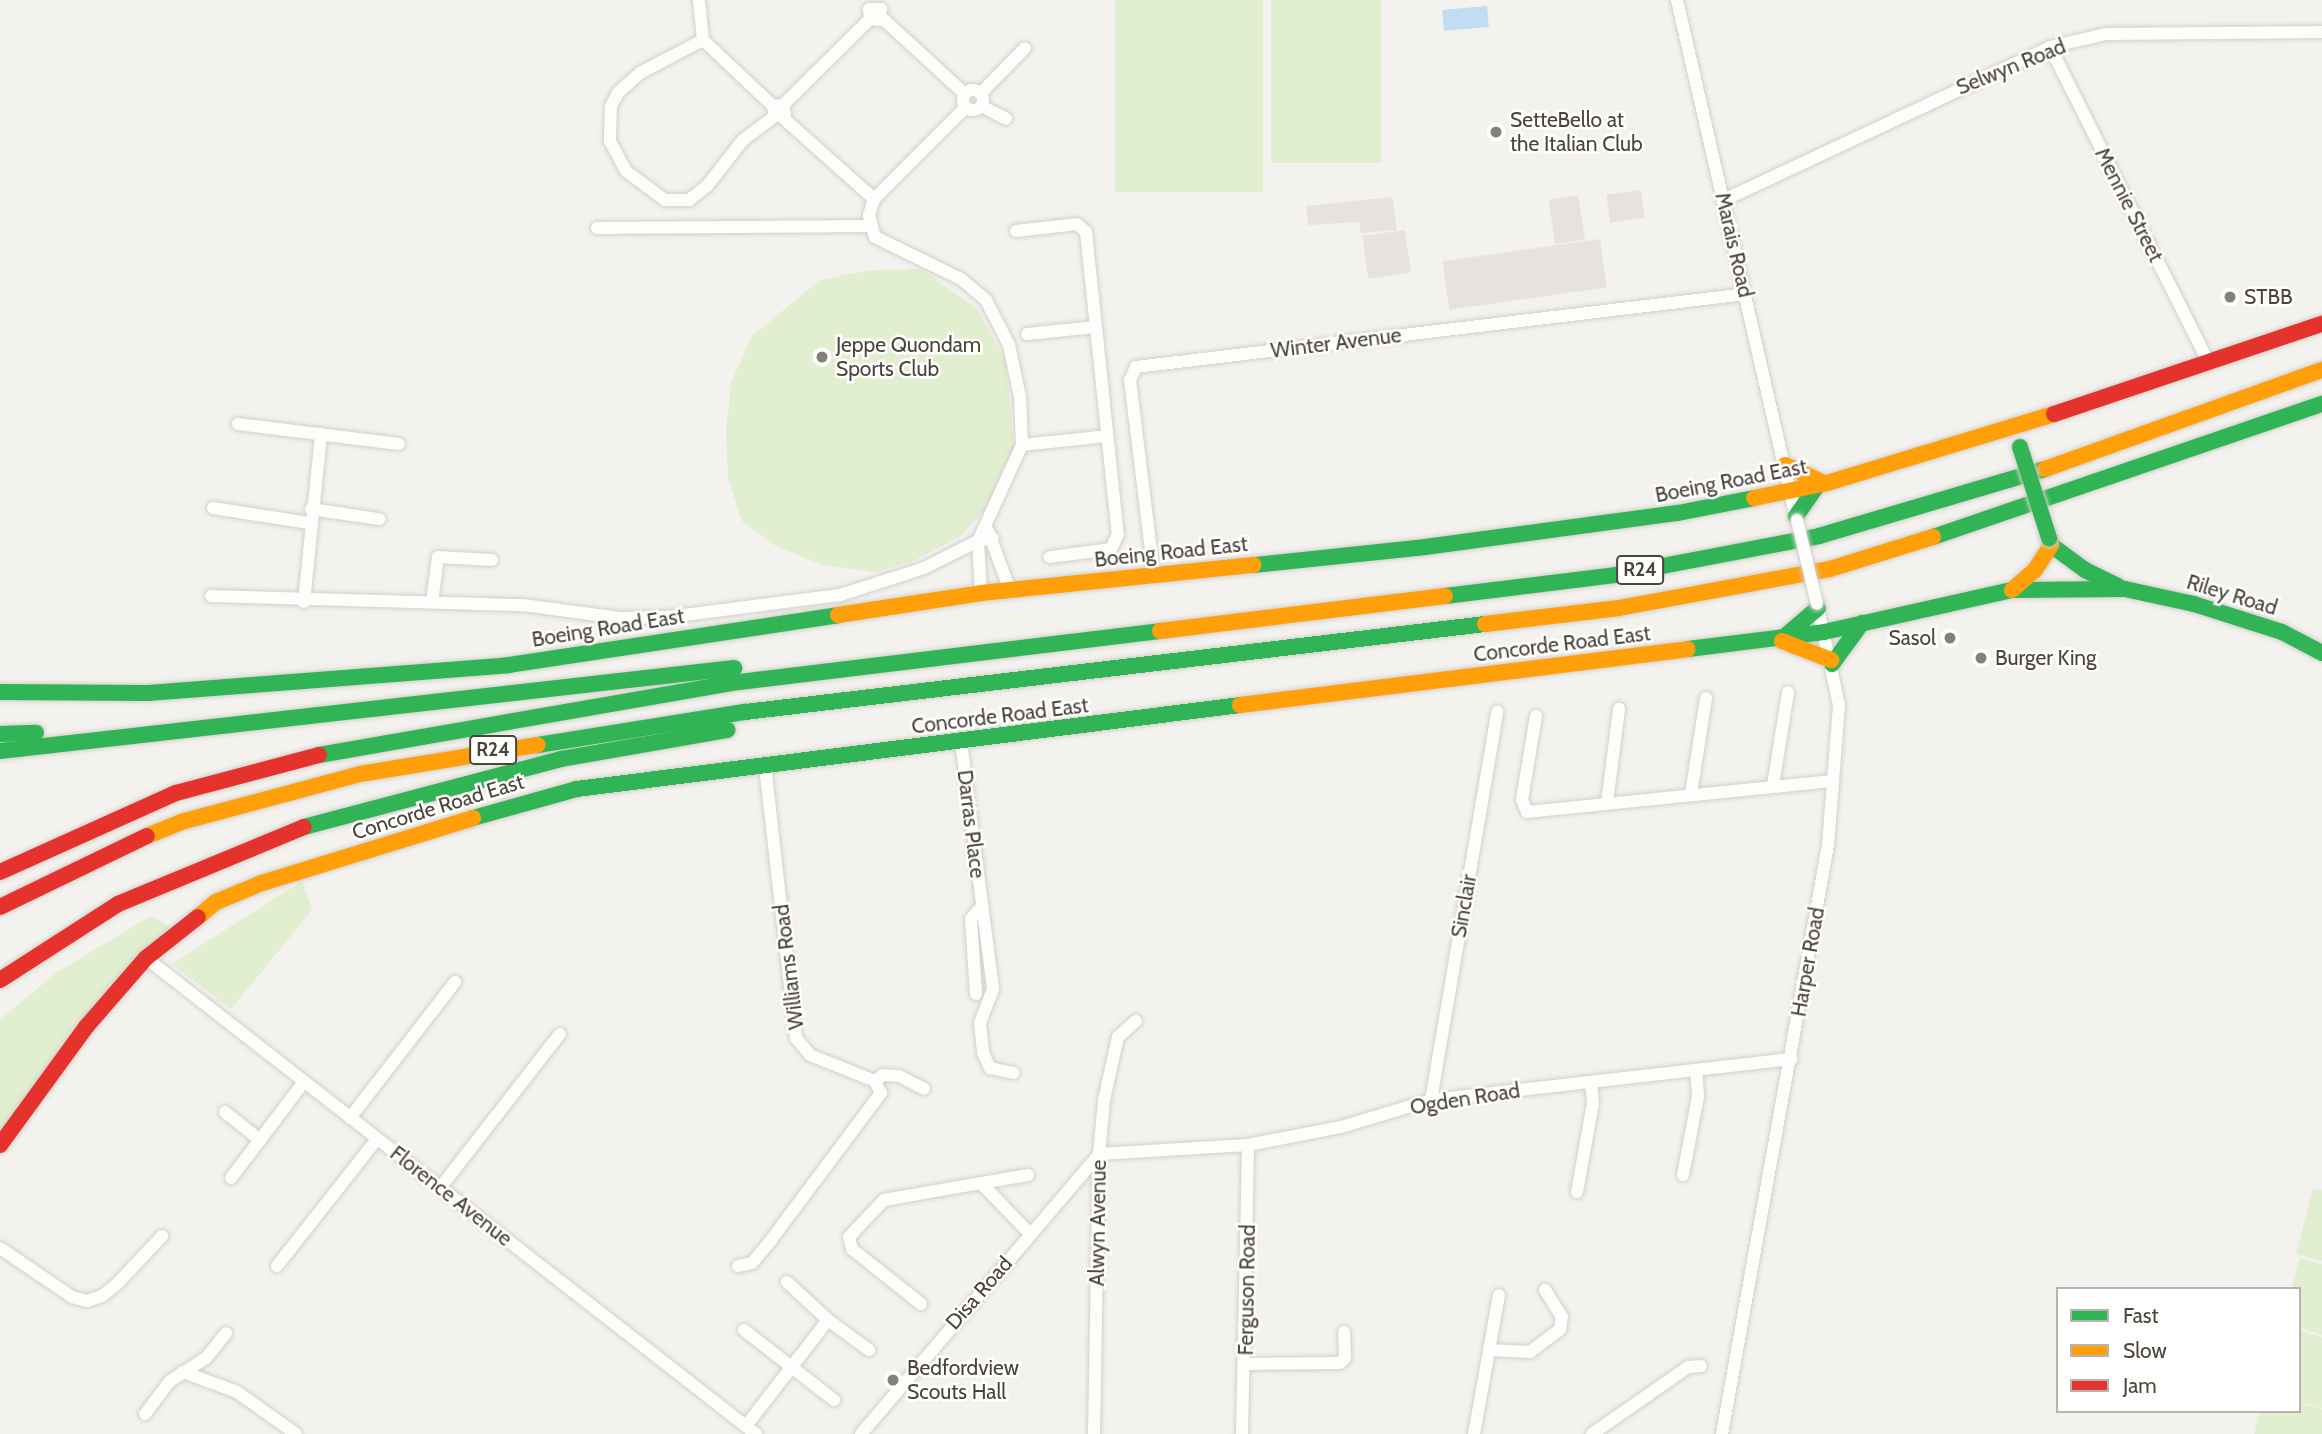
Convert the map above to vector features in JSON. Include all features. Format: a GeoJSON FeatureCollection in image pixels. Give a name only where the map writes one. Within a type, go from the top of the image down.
{"type":"FeatureCollection","features":[{"type":"Feature","properties":{"kind":"main road","name":"Boeing Road East"},"geometry":{"type":"LineString","coordinates":[[0,692],[148,693],[509,664],[981,593],[1592,526],[1822,485],[1992,435],[2322,324]]}},
{"type":"Feature","properties":{"kind":"main road","name":"R24"},"geometry":{"type":"LineString","coordinates":[[0,873],[94,826],[176,793],[266,765],[351,746],[617,702],[933,657],[1615,575],[1819,536],[2010,481],[2322,370]]}},
{"type":"Feature","properties":{"kind":"main road"},"geometry":{"type":"LineString","coordinates":[[2019,446],[2031,430],[2099,399]]}},
{"type":"Feature","properties":{"kind":"main road","name":"R24"},"geometry":{"type":"LineString","coordinates":[[0,907],[102,854],[181,822],[360,774],[745,712],[1619,608],[1830,569],[2026,509],[2273,421],[2322,407]]}},
{"type":"Feature","properties":{"kind":"main road"},"geometry":{"type":"LineString","coordinates":[[1992,435],[2019,446],[2050,541],[2085,570],[2125,589]]}},
{"type":"Feature","properties":{"kind":"main road"},"geometry":{"type":"LineString","coordinates":[[1766,496],[1796,516],[1822,485],[1785,465]]}},
{"type":"Feature","properties":{"kind":"main road"},"geometry":{"type":"LineString","coordinates":[[2012,590],[2035,570],[2050,541]]}},
{"type":"Feature","properties":{"kind":"main road","name":"Concorde Road East"},"geometry":{"type":"LineString","coordinates":[[0,1144],[86,1027],[146,958],[216,902],[415,834],[577,789],[1824,632],[2012,590],[2125,589]]}},
{"type":"Feature","properties":{"kind":"main road","name":"Riley Road"},"geometry":{"type":"LineString","coordinates":[[2125,589],[2219,612],[2282,632],[2322,653]]}},
{"type":"Feature","properties":{"kind":"main road"},"geometry":{"type":"LineString","coordinates":[[1818,607],[1859,623],[1831,662],[1777,638],[1818,607]]}},
{"type":"Feature","properties":{"kind":"main road"},"geometry":{"type":"LineString","coordinates":[[0,751],[140,732],[734,668],[933,657]]}},
{"type":"Feature","properties":{"kind":"main road"},"geometry":{"type":"LineString","coordinates":[[0,980],[60,939],[167,881],[293,831],[383,803],[561,759],[1010,682]]}},
{"type":"Feature","properties":{"kind":"main road"},"geometry":{"type":"LineString","coordinates":[[0,734],[140,732]]}},
{"type":"Feature","properties":{"kind":"main road"},"geometry":{"type":"LineString","coordinates":[[0,989],[60,939]]}},
{"type":"Feature","properties":{"kind":"street"},"geometry":{"type":"LineString","coordinates":[[699,0],[703,40],[874,199]]}},
{"type":"Feature","properties":{"kind":"street","name":"Marais Road"},"geometry":{"type":"LineString","coordinates":[[1677,0],[1790,490]]}},
{"type":"Feature","properties":{"kind":"street"},"geometry":{"type":"LineString","coordinates":[[703,40],[640,74],[618,93],[611,106],[610,141],[625,171],[665,200],[689,200],[707,186],[736,147],[778,111],[875,9],[974,110],[1025,48]]}},
{"type":"Feature","properties":{"kind":"street","name":"Selwyn Road"},"geometry":{"type":"LineString","coordinates":[[1724,200],[2050,47],[2106,34],[2322,32]]}},
{"type":"Feature","properties":{"kind":"street","name":"Mennie Street"},"geometry":{"type":"LineString","coordinates":[[2050,47],[2209,363]]}},
{"type":"Feature","properties":{"kind":"street"},"geometry":{"type":"LineString","coordinates":[[981,100],[1006,119]]}},
{"type":"Feature","properties":{"kind":"street"},"geometry":{"type":"LineString","coordinates":[[965,101],[874,199],[870,226],[875,237],[961,279],[986,300],[1009,345],[1020,397],[1023,445],[978,541],[981,593]]}},
{"type":"Feature","properties":{"kind":"street"},"geometry":{"type":"LineString","coordinates":[[597,228],[870,226]]}},
{"type":"Feature","properties":{"kind":"street"},"geometry":{"type":"LineString","coordinates":[[1016,230],[1083,227],[1096,327],[1118,540],[1111,549],[1050,557]]}},
{"type":"Feature","properties":{"kind":"street","name":"Winter Avenue"},"geometry":{"type":"LineString","coordinates":[[1154,575],[1130,380],[1136,367],[1746,294]]}},
{"type":"Feature","properties":{"kind":"street"},"geometry":{"type":"LineString","coordinates":[[1027,334],[1096,327]]}},
{"type":"Feature","properties":{"kind":"street"},"geometry":{"type":"LineString","coordinates":[[238,424],[399,444]]}},
{"type":"Feature","properties":{"kind":"street"},"geometry":{"type":"LineString","coordinates":[[304,602],[309,523],[321,434]]}},
{"type":"Feature","properties":{"kind":"street"},"geometry":{"type":"LineString","coordinates":[[1023,445],[1107,436]]}},
{"type":"Feature","properties":{"kind":"street","name":"Harper Road"},"geometry":{"type":"LineString","coordinates":[[1722,1434],[1792,1059],[1828,845],[1839,705],[1790,490]]}},
{"type":"Feature","properties":{"kind":"street"},"geometry":{"type":"LineString","coordinates":[[213,508],[309,523]]}},
{"type":"Feature","properties":{"kind":"street"},"geometry":{"type":"LineString","coordinates":[[312,509],[379,519]]}},
{"type":"Feature","properties":{"kind":"street"},"geometry":{"type":"LineString","coordinates":[[984,525],[993,538],[1010,590]]}},
{"type":"Feature","properties":{"kind":"street"},"geometry":{"type":"LineString","coordinates":[[211,596],[304,602],[523,605],[620,618],[690,615],[864,589],[924,568],[978,541],[993,538]]}},
{"type":"Feature","properties":{"kind":"street"},"geometry":{"type":"LineString","coordinates":[[432,602],[438,557],[492,560]]}},
{"type":"Feature","properties":{"kind":"street"},"geometry":{"type":"LineString","coordinates":[[1773,785],[1788,692]]}},
{"type":"Feature","properties":{"kind":"street"},"geometry":{"type":"LineString","coordinates":[[1691,794],[1706,698]]}},
{"type":"Feature","properties":{"kind":"street"},"geometry":{"type":"LineString","coordinates":[[1607,803],[1619,709]]}},
{"type":"Feature","properties":{"kind":"street","name":"Sinclair"},"geometry":{"type":"LineString","coordinates":[[1431,1100],[1497,712]]}},
{"type":"Feature","properties":{"kind":"street"},"geometry":{"type":"LineString","coordinates":[[1536,716],[1524,809],[1833,781]]}},
{"type":"Feature","properties":{"kind":"street","name":"Darras Place"},"geometry":{"type":"LineString","coordinates":[[961,742],[993,989],[981,1015],[983,1053],[990,1068],[1013,1073]]}},
{"type":"Feature","properties":{"kind":"street","name":"Williams Road"},"geometry":{"type":"LineString","coordinates":[[765,766],[796,1038],[810,1055],[875,1081]]}},
{"type":"Feature","properties":{"kind":"street"},"geometry":{"type":"LineString","coordinates":[[976,994],[971,919],[981,907]]}},
{"type":"Feature","properties":{"kind":"street","name":"Florence Avenue"},"geometry":{"type":"LineString","coordinates":[[146,958],[751,1430]]}},
{"type":"Feature","properties":{"kind":"street"},"geometry":{"type":"LineString","coordinates":[[350,1118],[455,982]]}},
{"type":"Feature","properties":{"kind":"street","name":"Alwyn Avenue"},"geometry":{"type":"LineString","coordinates":[[1094,1434],[1099,1154],[1104,1100],[1118,1037],[1136,1021]]}},
{"type":"Feature","properties":{"kind":"street"},"geometry":{"type":"LineString","coordinates":[[440,1188],[560,1034]]}},
{"type":"Feature","properties":{"kind":"street","name":"Ogden Road"},"geometry":{"type":"LineString","coordinates":[[1099,1154],[1248,1145],[1341,1127],[1431,1100],[1792,1059]]}},
{"type":"Feature","properties":{"kind":"street"},"geometry":{"type":"LineString","coordinates":[[1683,1175],[1698,1096],[1696,1070]]}},
{"type":"Feature","properties":{"kind":"street"},"geometry":{"type":"LineString","coordinates":[[738,1266],[752,1263],[878,1103],[881,1088],[875,1081],[883,1075],[898,1076],[924,1089]]}},
{"type":"Feature","properties":{"kind":"street"},"geometry":{"type":"LineString","coordinates":[[231,1178],[304,1082]]}},
{"type":"Feature","properties":{"kind":"street"},"geometry":{"type":"LineString","coordinates":[[1577,1192],[1593,1103],[1591,1082]]}},
{"type":"Feature","properties":{"kind":"street"},"geometry":{"type":"LineString","coordinates":[[225,1112],[260,1140]]}},
{"type":"Feature","properties":{"kind":"street"},"geometry":{"type":"LineString","coordinates":[[277,1266],[377,1139]]}},
{"type":"Feature","properties":{"kind":"street","name":"Ferguson Road"},"geometry":{"type":"LineString","coordinates":[[1242,1434],[1246,1364],[1248,1145]]}},
{"type":"Feature","properties":{"kind":"street","name":"Disa Road"},"geometry":{"type":"LineString","coordinates":[[861,1434],[1099,1154]]}},
{"type":"Feature","properties":{"kind":"street"},"geometry":{"type":"LineString","coordinates":[[921,1304],[852,1249],[849,1237],[884,1200],[1028,1175]]}},
{"type":"Feature","properties":{"kind":"street"},"geometry":{"type":"LineString","coordinates":[[981,1183],[1030,1234]]}},
{"type":"Feature","properties":{"kind":"street"},"geometry":{"type":"LineString","coordinates":[[0,1248],[72,1297],[94,1300],[117,1284],[162,1237]]}},
{"type":"Feature","properties":{"kind":"street"},"geometry":{"type":"LineString","coordinates":[[787,1282],[828,1320],[869,1350]]}},
{"type":"Feature","properties":{"kind":"street"},"geometry":{"type":"LineString","coordinates":[[1489,1350],[1530,1352],[1560,1329],[1562,1317],[1545,1290]]}},
{"type":"Feature","properties":{"kind":"street"},"geometry":{"type":"LineString","coordinates":[[1474,1434],[1499,1295]]}},
{"type":"Feature","properties":{"kind":"street"},"geometry":{"type":"LineString","coordinates":[[751,1430],[790,1368],[828,1320]]}},
{"type":"Feature","properties":{"kind":"street"},"geometry":{"type":"LineString","coordinates":[[744,1330],[834,1401]]}},
{"type":"Feature","properties":{"kind":"street"},"geometry":{"type":"LineString","coordinates":[[1246,1364],[1340,1363],[1345,1358],[1345,1332]]}},
{"type":"Feature","properties":{"kind":"street"},"geometry":{"type":"LineString","coordinates":[[145,1414],[170,1381],[206,1358],[226,1333]]}},
{"type":"Feature","properties":{"kind":"street"},"geometry":{"type":"LineString","coordinates":[[1592,1434],[1688,1367],[1701,1366]]}},
{"type":"Feature","properties":{"kind":"street"},"geometry":{"type":"LineString","coordinates":[[183,1372],[237,1392],[296,1434]]}},
{"type":"Feature","properties":{"kind":"green space"},"geometry":{"type":"Polygon","coordinates":[[[1115,0],[1263,0],[1263,192],[1115,192],[1115,0]]]}},
{"type":"Feature","properties":{"kind":"green space"},"geometry":{"type":"Polygon","coordinates":[[[1271,0],[1381,0],[1381,163],[1271,163],[1271,0]]]}},
{"type":"Feature","properties":{"kind":"green space"},"geometry":{"type":"Polygon","coordinates":[[[921,269],[977,309],[1006,362],[1014,448],[987,508],[961,536],[911,562],[875,572],[822,565],[774,545],[742,521],[728,478],[726,431],[731,383],[752,336],[820,280],[871,270],[921,269]]]}},
{"type":"Feature","properties":{"kind":"green space"},"geometry":{"type":"Polygon","coordinates":[[[302,881],[312,910],[231,1009],[172,964],[302,881]]]}},
{"type":"Feature","properties":{"kind":"green space"},"geometry":{"type":"Polygon","coordinates":[[[151,916],[170,926],[102,995],[0,1148],[0,1020],[56,973],[151,916]]]}},
{"type":"Feature","properties":{"kind":"green space"},"geometry":{"type":"Polygon","coordinates":[[[2313,1188],[2322,1190],[2322,1261],[2296,1254],[2313,1188]]]}},
{"type":"Feature","properties":{"kind":"green space"},"geometry":{"type":"Polygon","coordinates":[[[2300,1258],[2322,1264],[2322,1335],[2301,1329],[2301,1287],[2292,1287],[2300,1258]]]}},
{"type":"Feature","properties":{"kind":"green space"},"geometry":{"type":"Polygon","coordinates":[[[2301,1331],[2322,1337],[2322,1408],[2301,1403],[2301,1331]]]}},
{"type":"Feature","properties":{"kind":"green space"},"geometry":{"type":"Polygon","coordinates":[[[2301,1404],[2322,1409],[2322,1434],[2254,1434],[2259,1413],[2301,1413],[2301,1404]]]}},
{"type":"Feature","properties":{"kind":"shaded area"},"geometry":{"type":"Polygon","coordinates":[[[1641,190],[1645,218],[1610,223],[1606,195],[1641,190]]]}},
{"type":"Feature","properties":{"kind":"shaded area"},"geometry":{"type":"Polygon","coordinates":[[[1578,195],[1585,239],[1555,244],[1548,200],[1578,195]]]}},
{"type":"Feature","properties":{"kind":"shaded area"},"geometry":{"type":"Polygon","coordinates":[[[1392,197],[1397,230],[1361,233],[1359,222],[1308,225],[1306,206],[1392,197]]]}},
{"type":"Feature","properties":{"kind":"shaded area"},"geometry":{"type":"Polygon","coordinates":[[[1405,230],[1411,273],[1368,279],[1362,236],[1405,230]]]}},
{"type":"Feature","properties":{"kind":"shaded area"},"geometry":{"type":"Polygon","coordinates":[[[1600,239],[1607,288],[1449,310],[1443,261],[1600,239]]]}},
{"type":"Feature","properties":{"kind":"water"},"geometry":{"type":"Polygon","coordinates":[[[1487,6],[1489,27],[1444,31],[1442,10],[1487,6]]]}},
{"type":"Feature","properties":{"kind":"traffic: fast"},"geometry":{"type":"LineString","coordinates":[[1933,537],[2322,404]]}},
{"type":"Feature","properties":{"kind":"traffic: fast"},"geometry":{"type":"LineString","coordinates":[[2020,447],[2049,538]]}},
{"type":"Feature","properties":{"kind":"traffic: fast"},"geometry":{"type":"LineString","coordinates":[[1445,596],[1615,575],[1819,536],[2045,469]]}},
{"type":"Feature","properties":{"kind":"traffic: fast"},"geometry":{"type":"LineString","coordinates":[[1796,516],[1817,486]]}},
{"type":"Feature","properties":{"kind":"traffic: fast"},"geometry":{"type":"LineString","coordinates":[[1254,565],[1425,547],[1678,513],[1754,498]]}},
{"type":"Feature","properties":{"kind":"traffic: fast"},"geometry":{"type":"LineString","coordinates":[[2049,538],[2051,545],[2085,570],[2118,586]]}},
{"type":"Feature","properties":{"kind":"traffic: fast"},"geometry":{"type":"LineString","coordinates":[[1688,649],[1824,632],[2012,590],[2125,589],[2194,604],[2282,632],[2322,653]]}},
{"type":"Feature","properties":{"kind":"traffic: fast"},"geometry":{"type":"LineString","coordinates":[[1785,636],[1818,608]]}},
{"type":"Feature","properties":{"kind":"traffic: fast"},"geometry":{"type":"LineString","coordinates":[[0,692],[148,693],[509,665],[838,615]]}},
{"type":"Feature","properties":{"kind":"traffic: fast"},"geometry":{"type":"LineString","coordinates":[[1832,664],[1862,623]]}},
{"type":"Feature","properties":{"kind":"traffic: fast"},"geometry":{"type":"LineString","coordinates":[[538,745],[745,712],[1485,624]]}},
{"type":"Feature","properties":{"kind":"traffic: fast"},"geometry":{"type":"LineString","coordinates":[[319,755],[739,682],[1160,631]]}},
{"type":"Feature","properties":{"kind":"traffic: fast"},"geometry":{"type":"LineString","coordinates":[[0,751],[734,668]]}},
{"type":"Feature","properties":{"kind":"traffic: fast"},"geometry":{"type":"LineString","coordinates":[[473,818],[577,789],[1240,705]]}},
{"type":"Feature","properties":{"kind":"traffic: fast"},"geometry":{"type":"LineString","coordinates":[[304,827],[561,759],[727,730]]}},
{"type":"Feature","properties":{"kind":"traffic: fast"},"geometry":{"type":"LineString","coordinates":[[0,734],[36,733]]}},
{"type":"Feature","properties":{"kind":"traffic: slow"},"geometry":{"type":"LineString","coordinates":[[2045,469],[2322,370]]}},
{"type":"Feature","properties":{"kind":"traffic: slow"},"geometry":{"type":"LineString","coordinates":[[1754,498],[1827,483],[2054,414]]}},
{"type":"Feature","properties":{"kind":"traffic: slow"},"geometry":{"type":"LineString","coordinates":[[1785,465],[1824,483]]}},
{"type":"Feature","properties":{"kind":"traffic: slow"},"geometry":{"type":"LineString","coordinates":[[1485,624],[1619,608],[1830,569],[1933,537]]}},
{"type":"Feature","properties":{"kind":"traffic: slow"},"geometry":{"type":"LineString","coordinates":[[2012,590],[2035,570],[2051,545]]}},
{"type":"Feature","properties":{"kind":"traffic: slow"},"geometry":{"type":"LineString","coordinates":[[838,615],[981,593],[1254,565]]}},
{"type":"Feature","properties":{"kind":"traffic: slow"},"geometry":{"type":"LineString","coordinates":[[1160,631],[1445,596]]}},
{"type":"Feature","properties":{"kind":"traffic: slow"},"geometry":{"type":"LineString","coordinates":[[1782,641],[1831,660]]}},
{"type":"Feature","properties":{"kind":"traffic: slow"},"geometry":{"type":"LineString","coordinates":[[1240,705],[1688,649]]}},
{"type":"Feature","properties":{"kind":"traffic: slow"},"geometry":{"type":"LineString","coordinates":[[147,836],[181,822],[360,774],[538,745]]}},
{"type":"Feature","properties":{"kind":"traffic: slow"},"geometry":{"type":"LineString","coordinates":[[198,917],[216,902],[262,883],[473,818]]}},
{"type":"Feature","properties":{"kind":"traffic: jam"},"geometry":{"type":"LineString","coordinates":[[2054,414],[2322,324]]}},
{"type":"Feature","properties":{"kind":"traffic: jam"},"geometry":{"type":"LineString","coordinates":[[0,872],[176,793],[319,755]]}},
{"type":"Feature","properties":{"kind":"traffic: jam"},"geometry":{"type":"LineString","coordinates":[[0,980],[118,904],[304,827]]}},
{"type":"Feature","properties":{"kind":"traffic: jam"},"geometry":{"type":"LineString","coordinates":[[0,907],[147,836]]}},
{"type":"Feature","properties":{"kind":"traffic: jam"},"geometry":{"type":"LineString","coordinates":[[0,1145],[86,1027],[146,958],[198,917]]}},
{"type":"Feature","properties":{"kind":"place","name":"SetteBello at the Italian Club"},"geometry":{"type":"Point","coordinates":[1496,132]}},
{"type":"Feature","properties":{"kind":"place","name":"STBB"},"geometry":{"type":"Point","coordinates":[2230,297]}},
{"type":"Feature","properties":{"kind":"place","name":"Jeppe Quondam Sports Club"},"geometry":{"type":"Point","coordinates":[822,357]}},
{"type":"Feature","properties":{"kind":"place","name":"Sasol"},"geometry":{"type":"Point","coordinates":[1950,638]}},
{"type":"Feature","properties":{"kind":"place","name":"Burger King"},"geometry":{"type":"Point","coordinates":[1981,658]}},
{"type":"Feature","properties":{"kind":"place","name":"Bedfordview Scouts Hall"},"geometry":{"type":"Point","coordinates":[893,1380]}}]}
